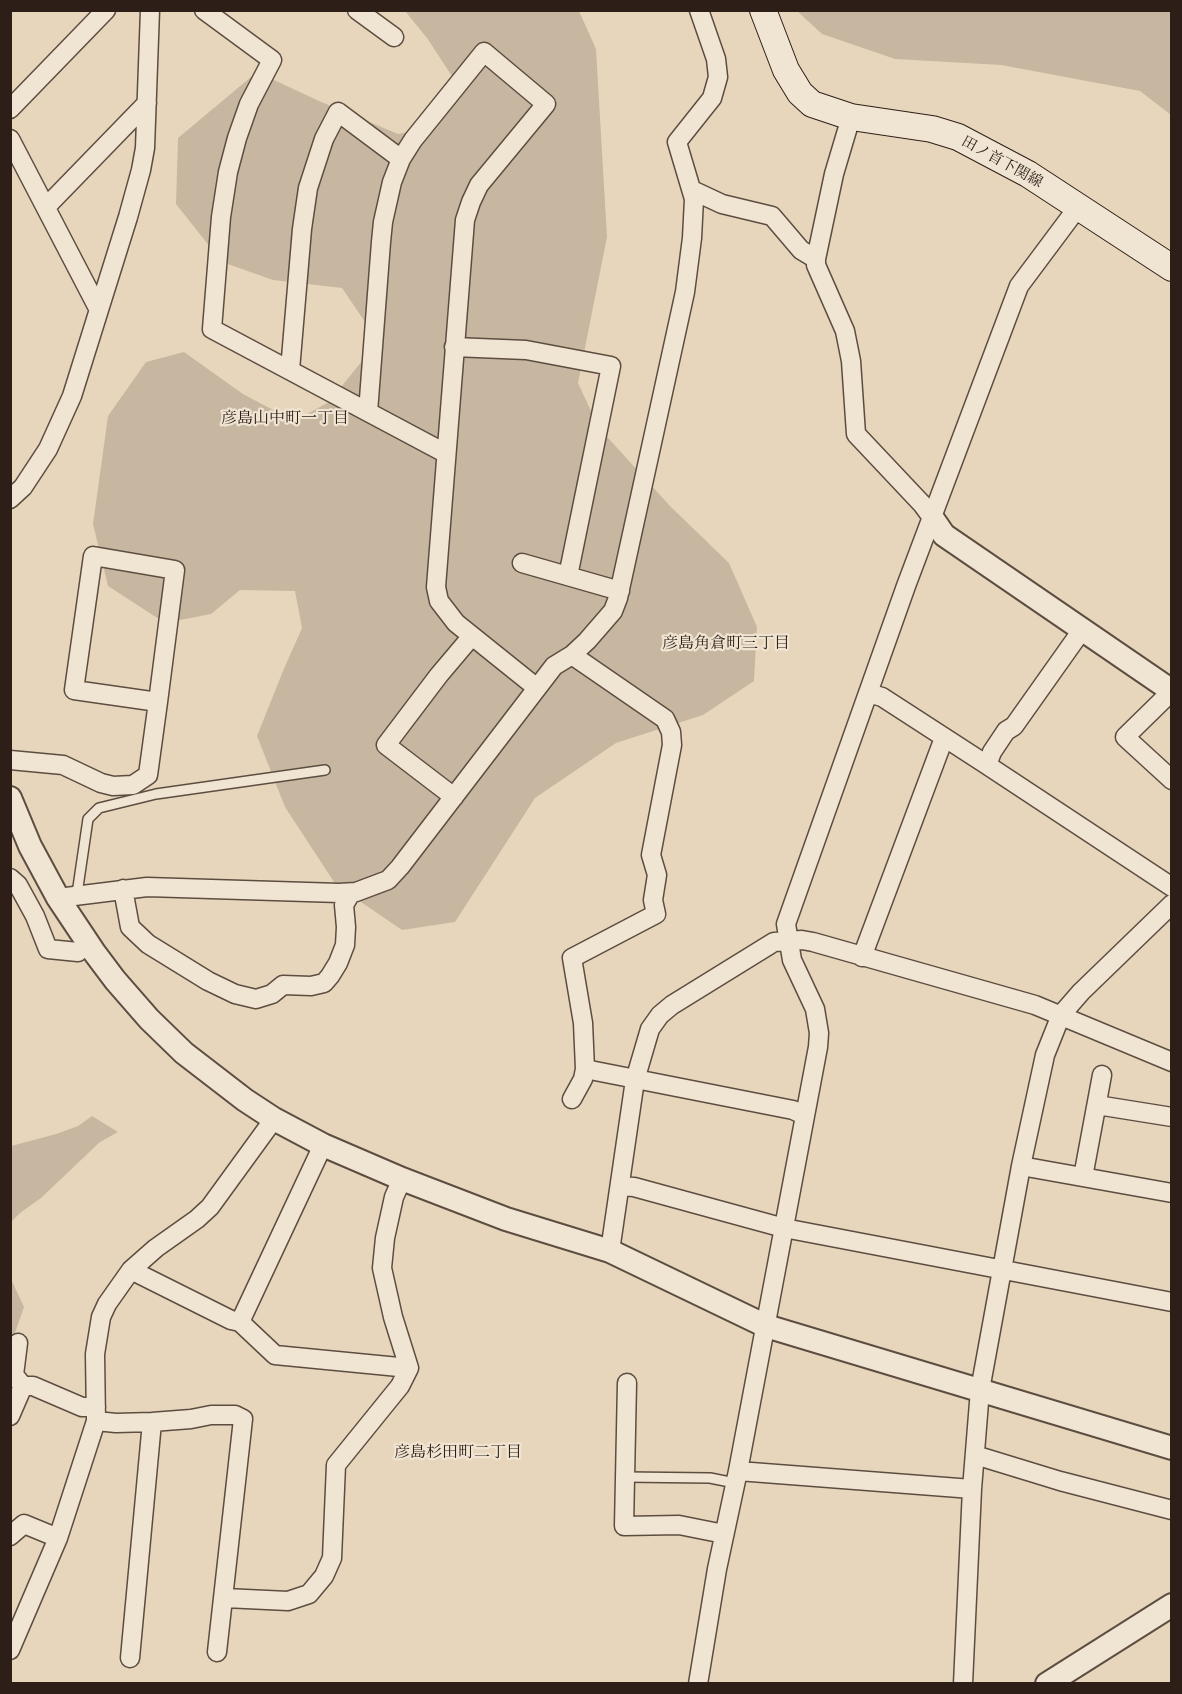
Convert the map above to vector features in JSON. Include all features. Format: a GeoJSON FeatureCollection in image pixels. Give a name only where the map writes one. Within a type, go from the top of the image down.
{"type":"FeatureCollection","features":[{"type":"Feature","properties":{"kind":"main road","name":"田ノ首下関線"},"geometry":{"type":"LineString","coordinates":[[763,10],[786,70],[800,93],[813,104],[851,117],[932,129],[958,136],[1028,174],[1172,268]]}},
{"type":"Feature","properties":{"kind":"street"},"geometry":{"type":"LineString","coordinates":[[10,110],[106,10]]}},
{"type":"Feature","properties":{"kind":"street"},"geometry":{"type":"LineString","coordinates":[[10,499],[30,478],[57,432],[72,396],[141,170],[147,103],[150,10]]}},
{"type":"Feature","properties":{"kind":"street"},"geometry":{"type":"LineString","coordinates":[[204,10],[272,60],[249,104],[228,172],[221,217],[212,329],[445,453]]}},
{"type":"Feature","properties":{"kind":"street"},"geometry":{"type":"LineString","coordinates":[[357,10],[394,36]]}},
{"type":"Feature","properties":{"kind":"street"},"geometry":{"type":"LineString","coordinates":[[66,897],[147,886],[351,893],[388,880],[554,666],[572,655],[614,611],[686,292],[694,199],[677,142],[712,98],[718,76],[716,59],[699,10]]}},
{"type":"Feature","properties":{"kind":"street"},"geometry":{"type":"LineString","coordinates":[[368,412],[383,222],[392,182],[401,159],[428,120],[484,52],[546,104],[489,173],[471,202],[462,239],[436,587],[439,601],[446,612],[537,688]]}},
{"type":"Feature","properties":{"kind":"street"},"geometry":{"type":"LineString","coordinates":[[45,207],[147,103]]}},
{"type":"Feature","properties":{"kind":"street"},"geometry":{"type":"LineString","coordinates":[[290,370],[302,229],[308,188],[324,139],[338,112],[401,159]]}},
{"type":"Feature","properties":{"kind":"street"},"geometry":{"type":"LineString","coordinates":[[851,117],[834,174],[816,265],[842,320],[847,337],[856,434],[922,504],[944,535],[1172,691],[1125,737],[1172,780]]}},
{"type":"Feature","properties":{"kind":"street"},"geometry":{"type":"LineString","coordinates":[[10,139],[99,310]]}},
{"type":"Feature","properties":{"kind":"street"},"geometry":{"type":"LineString","coordinates":[[692,190],[722,204],[772,216],[801,250],[816,259]]}},
{"type":"Feature","properties":{"kind":"street"},"geometry":{"type":"LineString","coordinates":[[698,1683],[819,1033],[815,1009],[792,960],[786,924],[868,693],[1019,286],[1078,207]]}},
{"type":"Feature","properties":{"kind":"street"},"geometry":{"type":"LineString","coordinates":[[453,348],[526,350],[611,366],[568,576]]}},
{"type":"Feature","properties":{"kind":"street"},"geometry":{"type":"LineString","coordinates":[[10,760],[63,765],[101,783],[113,786],[133,785],[148,775],[158,702],[175,570],[93,556],[74,690],[158,702]]}},
{"type":"Feature","properties":{"kind":"street"},"geometry":{"type":"LineString","coordinates":[[522,563],[620,591]]}},
{"type":"Feature","properties":{"kind":"street"},"geometry":{"type":"LineString","coordinates":[[987,765],[1006,731],[1014,726],[1082,630]]}},
{"type":"Feature","properties":{"kind":"street"},"geometry":{"type":"LineString","coordinates":[[454,797],[386,745],[472,636]]}},
{"type":"Feature","properties":{"kind":"street"},"geometry":{"type":"LineString","coordinates":[[572,655],[665,719],[671,732],[672,745],[651,855],[657,875],[653,900],[656,914],[572,958],[583,1023],[585,1070],[583,1079],[572,1099]]}},
{"type":"Feature","properties":{"kind":"street"},"geometry":{"type":"LineString","coordinates":[[868,693],[882,697],[1172,887]]}},
{"type":"Feature","properties":{"kind":"street"},"geometry":{"type":"LineString","coordinates":[[861,957],[944,738]]}},
{"type":"Feature","properties":{"kind":"street"},"geometry":{"type":"LineString","coordinates":[[10,798],[30,846],[66,897],[94,952],[149,1019],[200,1066],[274,1119],[323,1145],[402,1179],[506,1219],[610,1251],[765,1326],[1172,1448]]}},
{"type":"Feature","properties":{"kind":"street"},"geometry":{"type":"LineString","coordinates":[[10,878],[18,885],[35,916],[48,949],[78,952]]}},
{"type":"Feature","properties":{"kind":"street"},"geometry":{"type":"LineString","coordinates":[[123,889],[130,927],[148,944],[208,981],[235,994],[256,999],[272,994],[283,985],[311,986],[324,983],[338,963],[345,945],[344,905],[351,893]]}},
{"type":"Feature","properties":{"kind":"street"},"geometry":{"type":"LineString","coordinates":[[963,1683],[972,1489],[980,1390],[1021,1166],[1045,1055],[1061,1015],[1081,992],[1170,907]]}},
{"type":"Feature","properties":{"kind":"street"},"geometry":{"type":"LineString","coordinates":[[610,1251],[635,1080],[650,1029],[666,1010],[774,942],[788,940],[813,942],[1035,1005],[1172,1062]]}},
{"type":"Feature","properties":{"kind":"street"},"geometry":{"type":"LineString","coordinates":[[585,1070],[793,1110],[804,1115]]}},
{"type":"Feature","properties":{"kind":"street"},"geometry":{"type":"LineString","coordinates":[[1083,1177],[1102,1075]]}},
{"type":"Feature","properties":{"kind":"street"},"geometry":{"type":"LineString","coordinates":[[1097,1105],[1172,1117]]}},
{"type":"Feature","properties":{"kind":"street"},"geometry":{"type":"LineString","coordinates":[[10,1650],[58,1538],[96,1414],[95,1354],[101,1317],[107,1304],[130,1270],[210,1207],[274,1119]]}},
{"type":"Feature","properties":{"kind":"street"},"geometry":{"type":"LineString","coordinates":[[240,1322],[323,1145]]}},
{"type":"Feature","properties":{"kind":"street"},"geometry":{"type":"LineString","coordinates":[[1021,1166],[1172,1193]]}},
{"type":"Feature","properties":{"kind":"street"},"geometry":{"type":"LineString","coordinates":[[225,1598],[288,1601],[309,1594],[324,1576],[332,1557],[336,1465],[400,1386],[409,1368],[393,1317],[382,1268],[387,1228],[394,1197],[402,1179]]}},
{"type":"Feature","properties":{"kind":"street"},"geometry":{"type":"LineString","coordinates":[[620,1186],[634,1187],[784,1228],[1172,1302]]}},
{"type":"Feature","properties":{"kind":"street"},"geometry":{"type":"LineString","coordinates":[[130,1270],[231,1320],[240,1322],[275,1355],[409,1368]]}},
{"type":"Feature","properties":{"kind":"street"},"geometry":{"type":"LineString","coordinates":[[18,1343],[14,1375],[23,1386]]}},
{"type":"Feature","properties":{"kind":"street"},"geometry":{"type":"LineString","coordinates":[[627,1383],[624,1526],[679,1525],[724,1534]]}},
{"type":"Feature","properties":{"kind":"street"},"geometry":{"type":"LineString","coordinates":[[23,1386],[33,1386],[116,1423],[191,1419],[211,1415],[235,1415],[243,1419],[225,1598],[217,1652]]}},
{"type":"Feature","properties":{"kind":"street"},"geometry":{"type":"LineString","coordinates":[[10,1416],[23,1386]]}},
{"type":"Feature","properties":{"kind":"street"},"geometry":{"type":"LineString","coordinates":[[130,1658],[152,1422]]}},
{"type":"Feature","properties":{"kind":"street"},"geometry":{"type":"LineString","coordinates":[[975,1455],[1060,1481],[1172,1510]]}},
{"type":"Feature","properties":{"kind":"street"},"geometry":{"type":"LineString","coordinates":[[736,1477],[972,1489]]}},
{"type":"Feature","properties":{"kind":"street"},"geometry":{"type":"LineString","coordinates":[[10,1536],[24,1524],[58,1538]]}},
{"type":"Feature","properties":{"kind":"street"},"geometry":{"type":"LineString","coordinates":[[1047,1683],[1172,1605]]}},
{"type":"Feature","properties":{"kind":"lane"},"geometry":{"type":"LineString","coordinates":[[66,897],[78,887],[88,819],[99,808],[156,794],[325,770]]}},
{"type":"Feature","properties":{"kind":"lane"},"geometry":{"type":"LineString","coordinates":[[625,1477],[736,1477]]}},
{"type":"Feature","properties":{"kind":"shaded area"},"geometry":{"type":"Polygon","coordinates":[[[405,11],[579,11],[596,49],[607,237],[578,383],[599,428],[670,506],[729,563],[757,627],[754,681],[703,715],[616,743],[535,798],[455,922],[402,930],[336,885],[285,807],[257,736],[302,628],[295,591],[240,590],[211,614],[165,623],[108,586],[93,524],[108,416],[146,362],[184,352],[243,394],[294,421],[329,402],[378,341],[342,288],[273,280],[222,262],[176,204],[178,138],[257,72],[398,134],[436,127],[459,87],[427,38],[405,11]]]}},
{"type":"Feature","properties":{"kind":"shaded area"},"geometry":{"type":"Polygon","coordinates":[[[797,11],[1171,11],[1171,115],[1140,91],[1001,65],[895,59],[822,34],[797,11]]]}},
{"type":"Feature","properties":{"kind":"shaded area"},"geometry":{"type":"Polygon","coordinates":[[[92,1116],[118,1132],[100,1142],[41,1198],[11,1222],[11,1146],[78,1126],[92,1116]]]}},
{"type":"Feature","properties":{"kind":"shaded area"},"geometry":{"type":"Polygon","coordinates":[[[10,1277],[24,1307],[11,1344],[10,1344],[10,1277]]]}},
{"type":"Feature","properties":{"kind":"district","name":"彦島山中町一丁目"},"geometry":{"type":"Point","coordinates":[285,418]}},
{"type":"Feature","properties":{"kind":"district","name":"彦島角倉町三丁目"},"geometry":{"type":"Point","coordinates":[726,643]}},
{"type":"Feature","properties":{"kind":"district","name":"彦島杉田町二丁目"},"geometry":{"type":"Point","coordinates":[458,1452]}}]}
